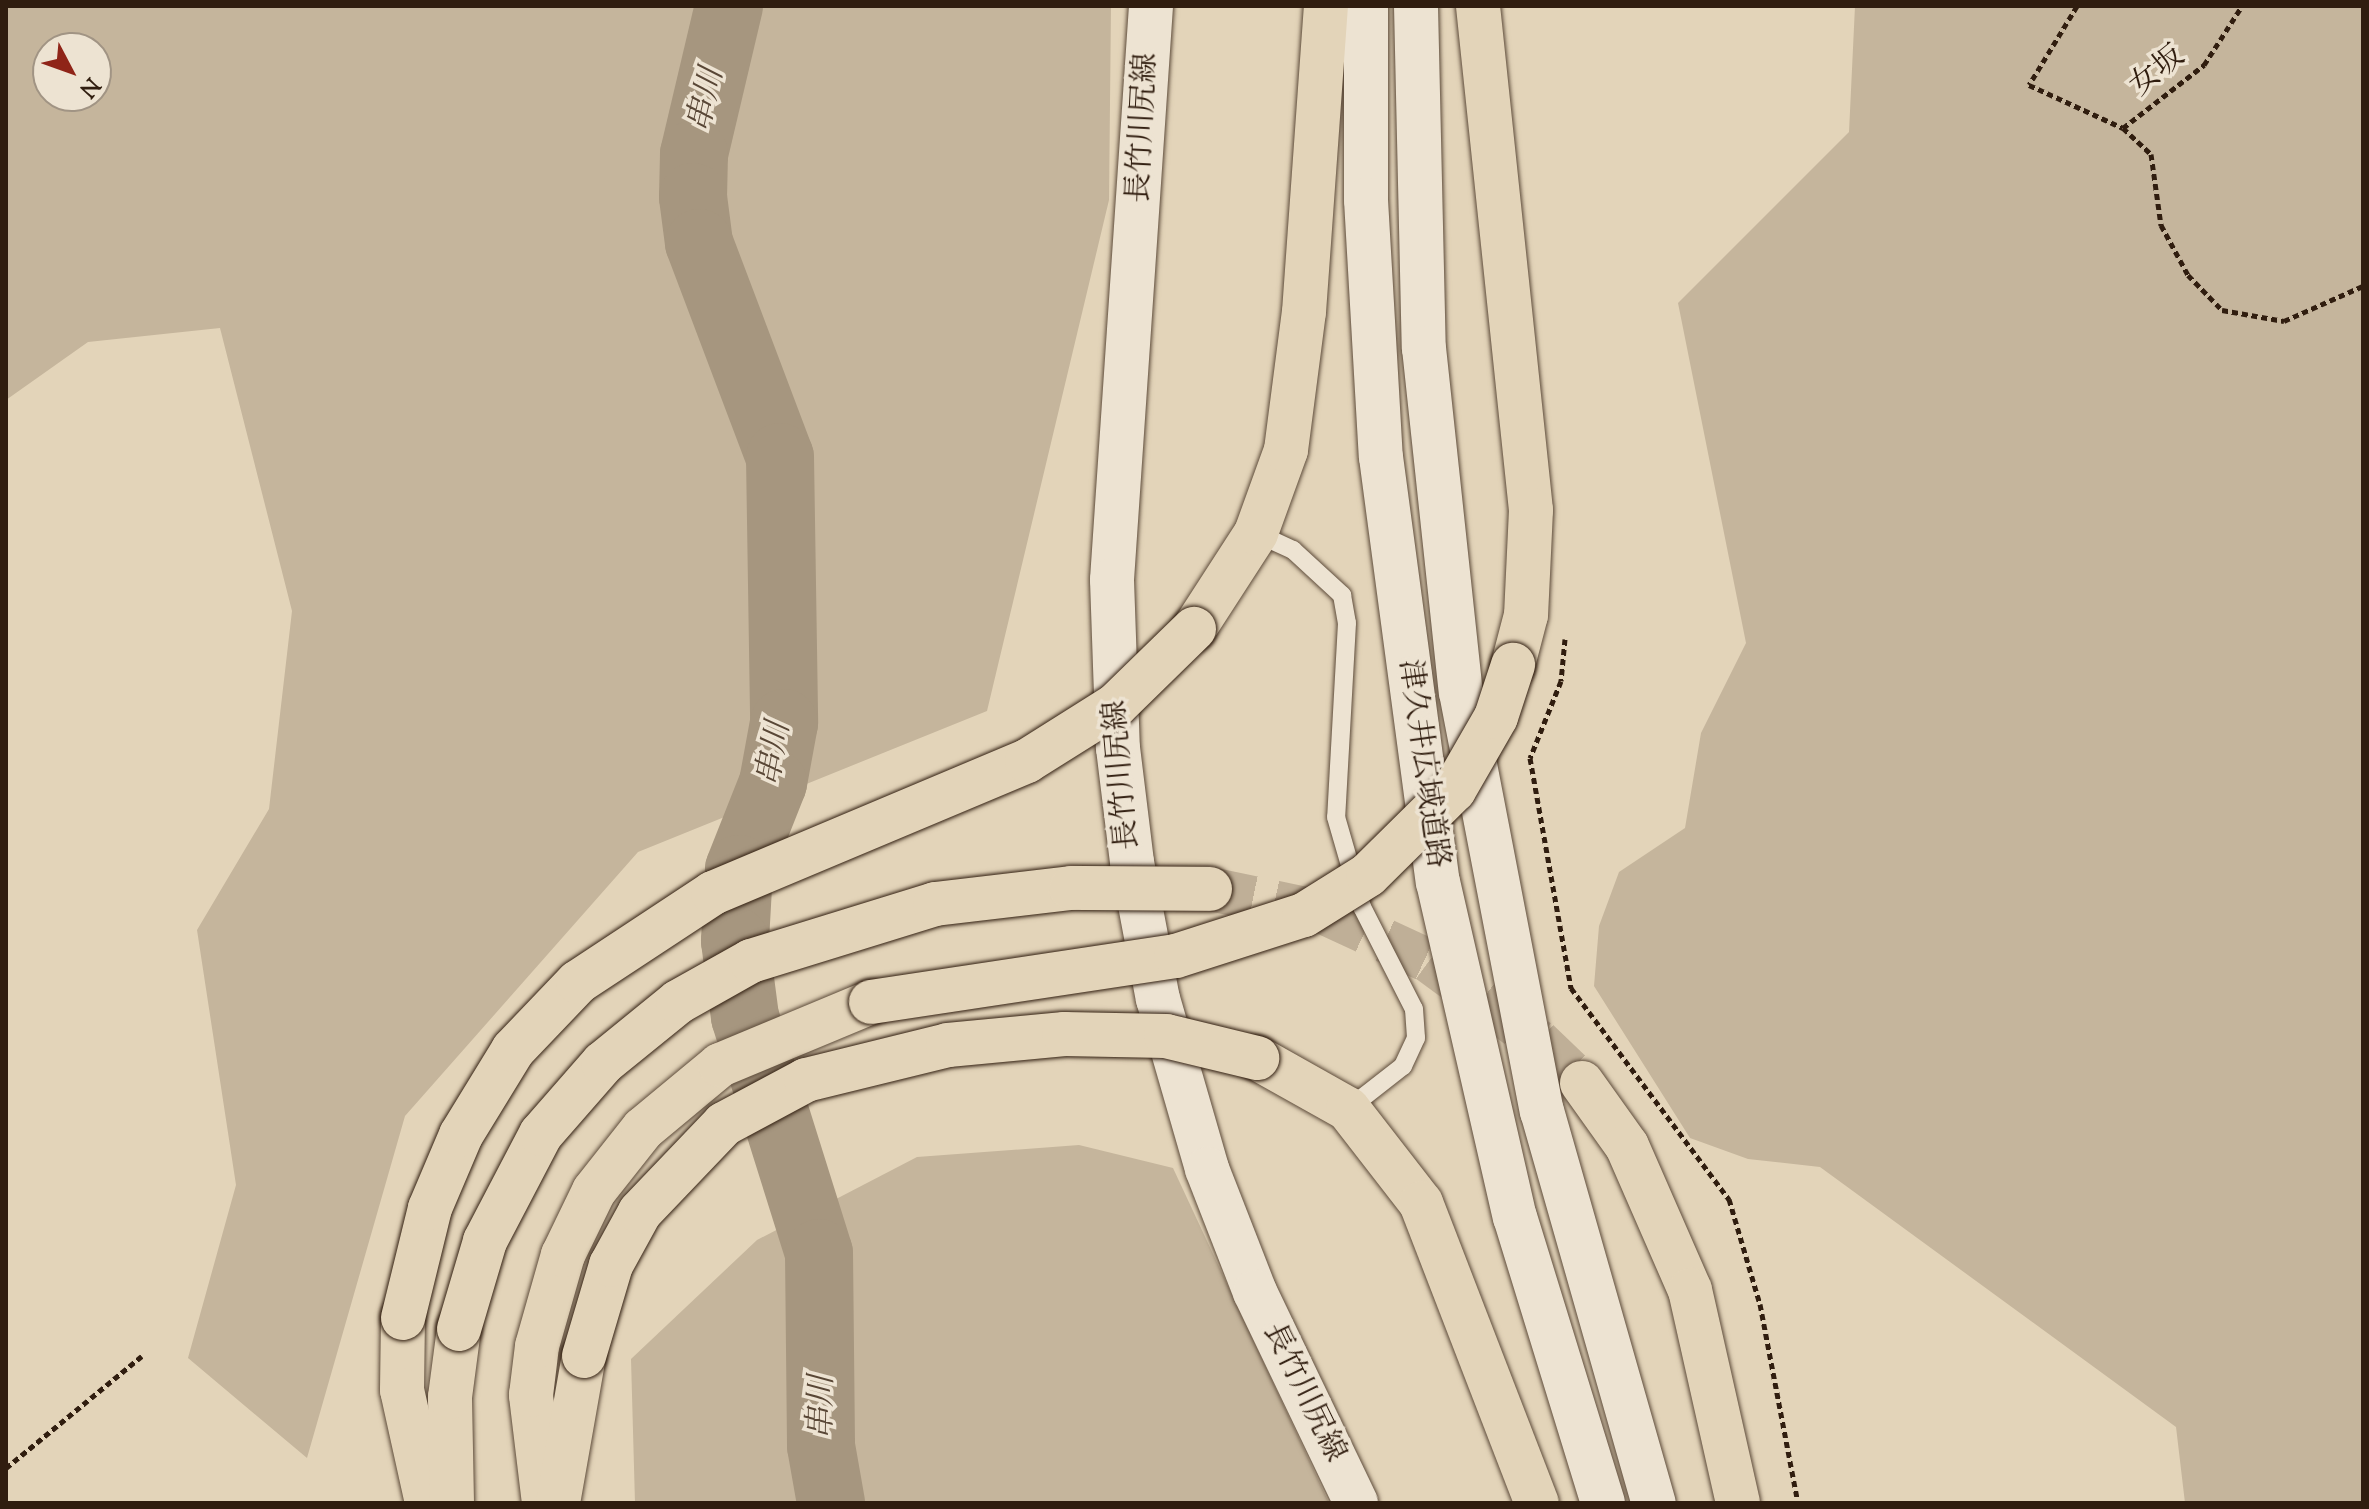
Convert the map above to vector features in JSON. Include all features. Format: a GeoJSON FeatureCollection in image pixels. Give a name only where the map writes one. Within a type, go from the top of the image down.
{"type":"FeatureCollection","features":[{"type":"Feature","properties":{"kind":"highway"},"geometry":{"type":"LineString","coordinates":[[427,1503],[402,1390],[403,1318],[430,1208],[461,1135],[513,1050],[578,982],[713,893],[1027,761],[1116,705],[1194,629],[1256,533],[1286,450],[1297,381],[1326,6]]}},
{"type":"Feature","properties":{"kind":"highway"},"geometry":{"type":"LineString","coordinates":[[544,1503],[531,1395],[537,1346],[563,1255],[594,1191],[682,1091],[747,1049],[871,1002],[1176,956],[1304,915],[1368,875],[1433,815],[1478,753],[1513,665],[1526,615],[1531,510],[1478,6]]}},
{"type":"Feature","properties":{"kind":"highway"},"geometry":{"type":"LineString","coordinates":[[452,1503],[450,1397],[459,1329],[485,1241],[541,1134],[603,1063],[690,995],[751,961],[835,930],[935,904],[1071,888],[1210,889]]}},
{"type":"Feature","properties":{"kind":"highway"},"geometry":{"type":"LineString","coordinates":[[558,1503],[584,1356],[611,1265],[670,1174],[724,1124],[806,1080],[948,1045],[1064,1034],[1166,1036],[1257,1058],[1348,1109],[1401,1172],[1437,1235],[1537,1503]]}},
{"type":"Feature","properties":{"kind":"highway"},"geometry":{"type":"LineString","coordinates":[[1582,1083],[1627,1146],[1690,1290],[1738,1503]]}},
{"type":"Feature","properties":{"kind":"main road","name":"長竹川尻線"},"geometry":{"type":"LineString","coordinates":[[1151,6],[1112,580],[1128,839],[1158,999],[1207,1169],[1255,1292],[1356,1503]]}},
{"type":"Feature","properties":{"kind":"main road","name":"津久井広域道路"},"geometry":{"type":"LineString","coordinates":[[1366,6],[1366,200],[1381,457],[1438,882],[1515,1217],[1603,1503]]}},
{"type":"Feature","properties":{"kind":"main road","name":"津久井広域道路"},"geometry":{"type":"LineString","coordinates":[[1416,6],[1424,348],[1461,692],[1542,1111],[1654,1503]]}},
{"type":"Feature","properties":{"kind":"lane"},"geometry":{"type":"LineString","coordinates":[[1256,533],[1293,550],[1342,595],[1347,623],[1336,817],[1362,907],[1414,1009],[1416,1038],[1403,1066],[1348,1109]]}},
{"type":"Feature","properties":{"kind":"path"},"geometry":{"type":"LineString","coordinates":[[2077,6],[2029,85],[2123,128],[2151,154],[2161,225],[2175,250],[2222,310],[2284,321],[2363,286]]}},
{"type":"Feature","properties":{"kind":"path","name":"女坂"},"geometry":{"type":"LineString","coordinates":[[2123,128],[2204,65],[2242,6]]}},
{"type":"Feature","properties":{"kind":"path"},"geometry":{"type":"LineString","coordinates":[[1595,1018],[1708,1164],[1729,1199],[1752,1274],[1798,1503]]}},
{"type":"Feature","properties":{"kind":"path"},"geometry":{"type":"LineString","coordinates":[[6,1468],[142,1356]]}},
{"type":"Feature","properties":{"kind":"shaded area"},"geometry":{"type":"Polygon","coordinates":[[[6,6],[1111,6],[1109,200],[987,711],[638,852],[405,1116],[307,1458],[188,1358],[236,1185],[197,930],[269,809],[292,611],[220,328],[88,342],[6,400],[6,6]]]}},
{"type":"Feature","properties":{"kind":"shaded area"},"geometry":{"type":"Polygon","coordinates":[[[1855,6],[2363,6],[2363,1503],[2185,1503],[2176,1427],[1820,1167],[1748,1159],[1690,1138],[1594,986],[1599,926],[1619,872],[1685,828],[1701,733],[1746,643],[1678,303],[1849,132],[1855,6]]]}},
{"type":"Feature","properties":{"kind":"shaded area"},"geometry":{"type":"Polygon","coordinates":[[[1079,1145],[1173,1168],[1329,1503],[635,1503],[631,1359],[757,1240],[917,1157],[1079,1145]]]}},
{"type":"Feature","properties":{"kind":"waterway","name":"串川"},"geometry":{"type":"LineString","coordinates":[[729,6],[694,154],[693,197],[699,243],[780,457],[784,723],[773,783],[739,869],[735,941],[745,1017],[819,1253],[821,1446],[831,1503]]}},
{"type":"Feature","properties":{"kind":"tunnel"},"geometry":{"type":"LineString","coordinates":[[1210,889],[1325,913],[1429,961],[1538,1041],[1582,1083]]}}]}
